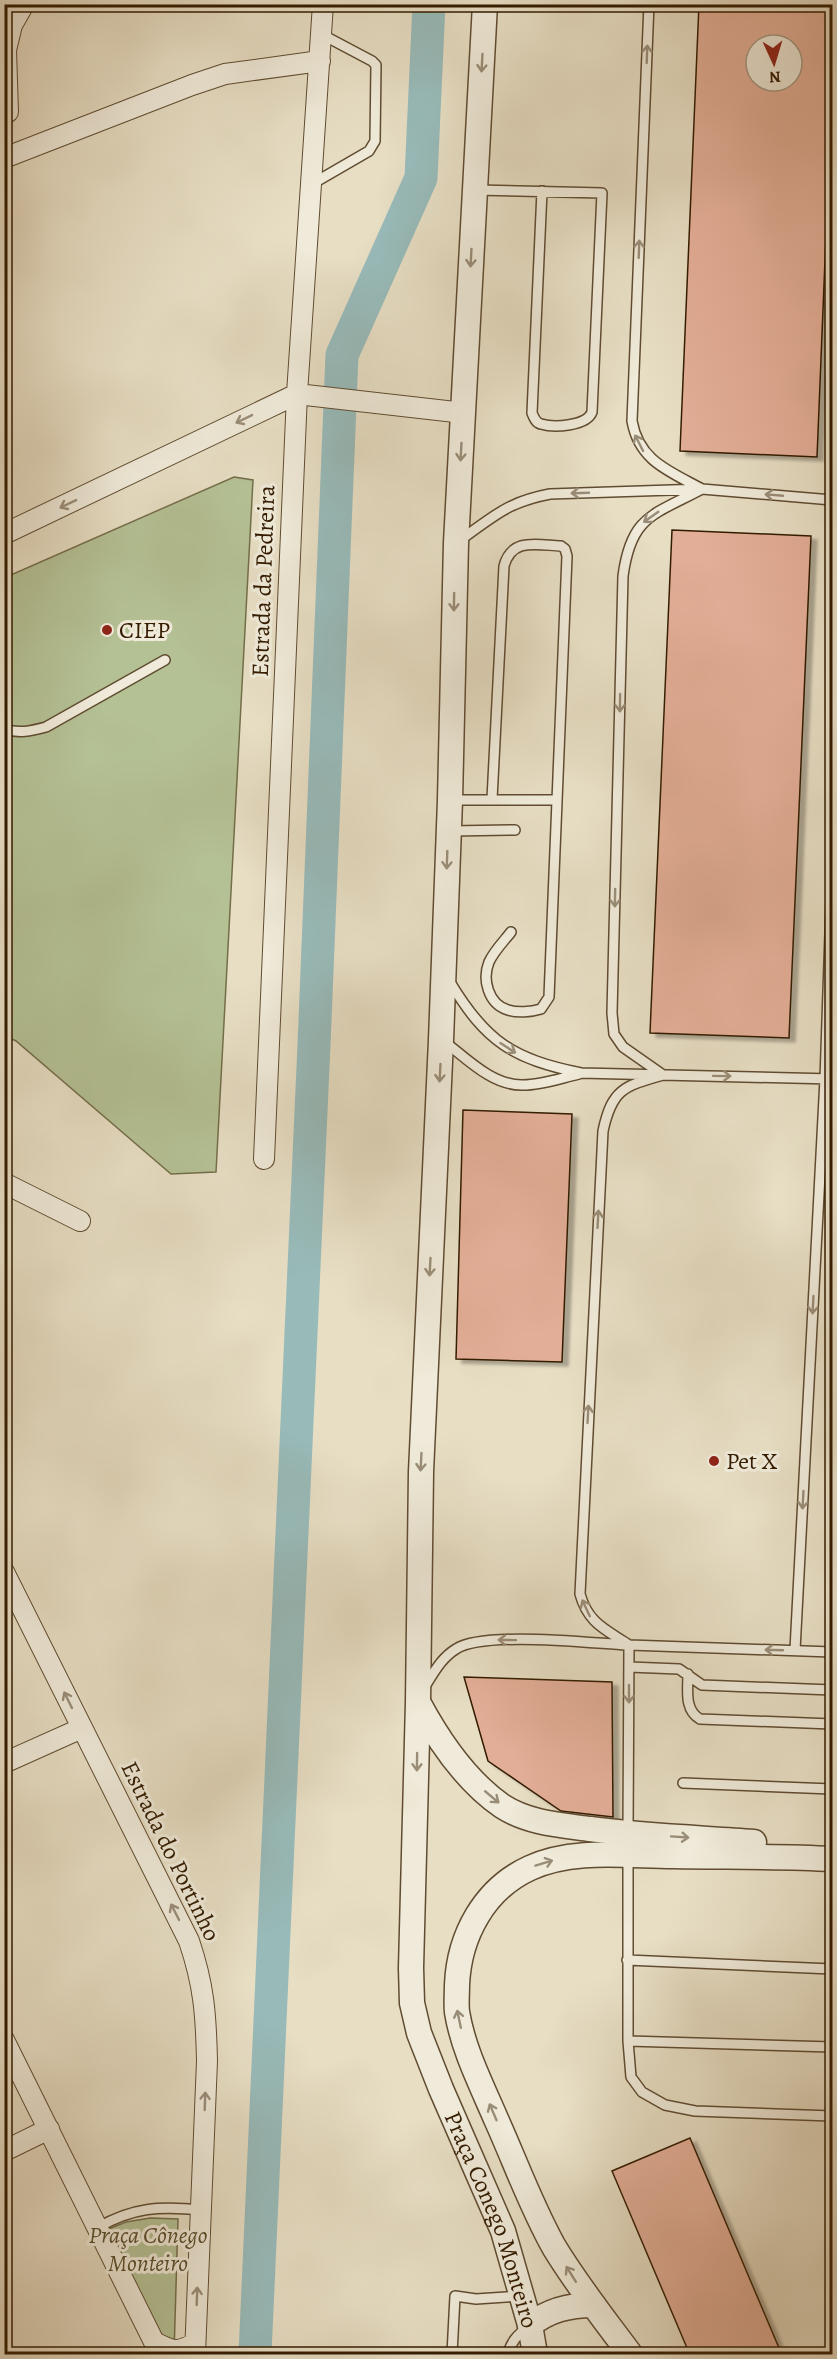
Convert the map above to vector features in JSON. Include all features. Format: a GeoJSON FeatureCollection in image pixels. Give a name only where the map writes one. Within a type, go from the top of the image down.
{"type":"FeatureCollection","features":[{"type":"Feature","properties":{"kind":"street"},"geometry":{"type":"LineString","coordinates":[[8,112],[6,50],[8,25],[24,4]]}},
{"type":"Feature","properties":{"kind":"street","name":"Estrada da Pedreira"},"geometry":{"type":"LineString","coordinates":[[264,1159],[297,394],[323,4]]}},
{"type":"Feature","properties":{"kind":"street","name":"Praça Conego Monteiro"},"geometry":{"type":"LineString","coordinates":[[485,4],[456,543],[444,972],[421,1472],[411,1968],[412,2003],[419,2033],[503,2231],[530,2325],[535,2355]]}},
{"type":"Feature","properties":{"kind":"street"},"geometry":{"type":"LineString","coordinates":[[4,158],[225,74],[320,61]]}},
{"type":"Feature","properties":{"kind":"street"},"geometry":{"type":"LineString","coordinates":[[4,534],[297,394],[464,413]]}},
{"type":"Feature","properties":{"kind":"street"},"geometry":{"type":"LineString","coordinates":[[4,1183],[80,1221]]}},
{"type":"Feature","properties":{"kind":"street","name":"Estrada do Portinho"},"geometry":{"type":"LineString","coordinates":[[4,1572],[189,1941],[201,1975],[206,2017],[207,2061],[195,2349]]}},
{"type":"Feature","properties":{"kind":"street"},"geometry":{"type":"LineString","coordinates":[[418,1700],[447,1751],[475,1782],[502,1806],[520,1815],[628,1845],[832,1859]]}},
{"type":"Feature","properties":{"kind":"street"},"geometry":{"type":"LineString","coordinates":[[4,1763],[82,1728]]}},
{"type":"Feature","properties":{"kind":"street","name":"Praça Conego Monteiro"},"geometry":{"type":"LineString","coordinates":[[628,1845],[602,1855],[556,1859],[530,1867],[507,1881],[482,1907],[465,1938],[458,1975],[456,2010],[463,2038],[477,2074],[536,2211],[560,2255],[630,2355]]}},
{"type":"Feature","properties":{"kind":"street"},"geometry":{"type":"LineString","coordinates":[[4,2040],[157,2348],[182,2351],[195,2349]]}},
{"type":"Feature","properties":{"kind":"street"},"geometry":{"type":"LineString","coordinates":[[4,2151],[49,2129]]}},
{"type":"Feature","properties":{"kind":"street"},"geometry":{"type":"LineString","coordinates":[[530,2325],[539,2318],[561,2308],[593,2305]]}},
{"type":"Feature","properties":{"kind":"lane"},"geometry":{"type":"LineString","coordinates":[[649,4],[632,421],[635,436],[643,451],[661,466],[702,489]]}},
{"type":"Feature","properties":{"kind":"lane"},"geometry":{"type":"LineString","coordinates":[[312,184],[369,151],[375,141],[376,65],[321,34]]}},
{"type":"Feature","properties":{"kind":"lane"},"geometry":{"type":"LineString","coordinates":[[475,189],[543,191],[602,193],[592,412],[586,420],[572,425],[541,424],[535,420],[532,413],[543,191]]}},
{"type":"Feature","properties":{"kind":"lane"},"geometry":{"type":"LineString","coordinates":[[663,1075],[623,1047],[614,1034],[612,1013],[623,576],[626,556],[633,537],[646,519],[702,489]]}},
{"type":"Feature","properties":{"kind":"lane"},"geometry":{"type":"LineString","coordinates":[[456,543],[507,506],[528,498],[550,494],[702,489],[832,500]]}},
{"type":"Feature","properties":{"kind":"lane"},"geometry":{"type":"LineString","coordinates":[[492,799],[504,566],[512,550],[527,544],[561,546],[565,549],[567,556],[549,997],[541,1009],[508,1010],[493,1000],[488,991],[486,980],[489,961],[511,932]]}},
{"type":"Feature","properties":{"kind":"lane"},"geometry":{"type":"LineString","coordinates":[[4,729],[31,732],[46,727],[165,660]]}},
{"type":"Feature","properties":{"kind":"lane"},"geometry":{"type":"LineString","coordinates":[[450,800],[556,800]]}},
{"type":"Feature","properties":{"kind":"lane"},"geometry":{"type":"LineString","coordinates":[[448,831],[515,830]]}},
{"type":"Feature","properties":{"kind":"lane"},"geometry":{"type":"LineString","coordinates":[[795,1650],[829,1079],[832,875]]}},
{"type":"Feature","properties":{"kind":"lane"},"geometry":{"type":"LineString","coordinates":[[444,972],[468,1011],[492,1038],[519,1055],[552,1067],[581,1073],[829,1079]]}},
{"type":"Feature","properties":{"kind":"lane"},"geometry":{"type":"LineString","coordinates":[[441,1040],[501,1081],[521,1085],[542,1083],[581,1073]]}},
{"type":"Feature","properties":{"kind":"lane"},"geometry":{"type":"LineString","coordinates":[[629,1645],[593,1621],[585,1610],[580,1594],[603,1131],[607,1111],[617,1094],[631,1084],[663,1075]]}},
{"type":"Feature","properties":{"kind":"lane"},"geometry":{"type":"LineString","coordinates":[[418,1700],[442,1661],[457,1648],[479,1641],[832,1652]]}},
{"type":"Feature","properties":{"kind":"lane"},"geometry":{"type":"LineString","coordinates":[[629,1645],[627,1960],[631,2077],[642,2092],[665,2105],[695,2111],[832,2116]]}},
{"type":"Feature","properties":{"kind":"lane"},"geometry":{"type":"LineString","coordinates":[[629,1667],[679,1669],[702,1685],[832,1690]]}},
{"type":"Feature","properties":{"kind":"lane"},"geometry":{"type":"LineString","coordinates":[[688,1674],[689,1708],[693,1715],[700,1719],[832,1724]]}},
{"type":"Feature","properties":{"kind":"lane"},"geometry":{"type":"LineString","coordinates":[[683,1783],[832,1789]]}},
{"type":"Feature","properties":{"kind":"lane"},"geometry":{"type":"LineString","coordinates":[[627,1960],[832,1969]]}},
{"type":"Feature","properties":{"kind":"lane"},"geometry":{"type":"LineString","coordinates":[[628,2041],[832,2047]]}},
{"type":"Feature","properties":{"kind":"lane"},"geometry":{"type":"LineString","coordinates":[[97,2228],[118,2216],[139,2211],[159,2208],[201,2210]]}},
{"type":"Feature","properties":{"kind":"lane"},"geometry":{"type":"LineString","coordinates":[[452,2355],[455,2296],[476,2299],[522,2296]]}},
{"type":"Feature","properties":{"kind":"lane"},"geometry":{"type":"LineString","coordinates":[[508,2355],[510,2344],[530,2325]]}},
{"type":"Feature","properties":{"kind":"green space"},"geometry":{"type":"Polygon","coordinates":[[[234,477],[253,480],[216,1172],[171,1174],[16,1041],[5,1036],[4,578],[234,477]]]}},
{"type":"Feature","properties":{"kind":"green space","name":"Praça Cônego Monteiro"},"geometry":{"type":"Polygon","coordinates":[[[150,2218],[178,2219],[174,2354],[163,2354],[106,2230],[126,2222],[150,2218]]]}},
{"type":"Feature","properties":{"kind":"building"},"geometry":{"type":"Polygon","coordinates":[[[699,4],[832,4],[832,88],[817,457],[680,451],[699,4]]]}},
{"type":"Feature","properties":{"kind":"building"},"geometry":{"type":"Polygon","coordinates":[[[672,530],[811,536],[789,1038],[650,1033],[672,530]]]}},
{"type":"Feature","properties":{"kind":"building"},"geometry":{"type":"Polygon","coordinates":[[[463,1110],[572,1114],[562,1362],[456,1359],[463,1110]]]}},
{"type":"Feature","properties":{"kind":"building"},"geometry":{"type":"Polygon","coordinates":[[[464,1677],[612,1682],[613,1817],[561,1811],[488,1761],[464,1677]]]}},
{"type":"Feature","properties":{"kind":"building"},"geometry":{"type":"Polygon","coordinates":[[[690,2138],[782,2355],[690,2355],[612,2171],[690,2138]]]}},
{"type":"Feature","properties":{"kind":"waterway"},"geometry":{"type":"LineString","coordinates":[[255,2354],[314,1045],[342,355],[421,178],[429,4]]}},
{"type":"Feature","properties":{"kind":"place","name":"CIEP"},"geometry":{"type":"Point","coordinates":[107,630]}},
{"type":"Feature","properties":{"kind":"place","name":"Pet X"},"geometry":{"type":"Point","coordinates":[714,1461]}}]}
